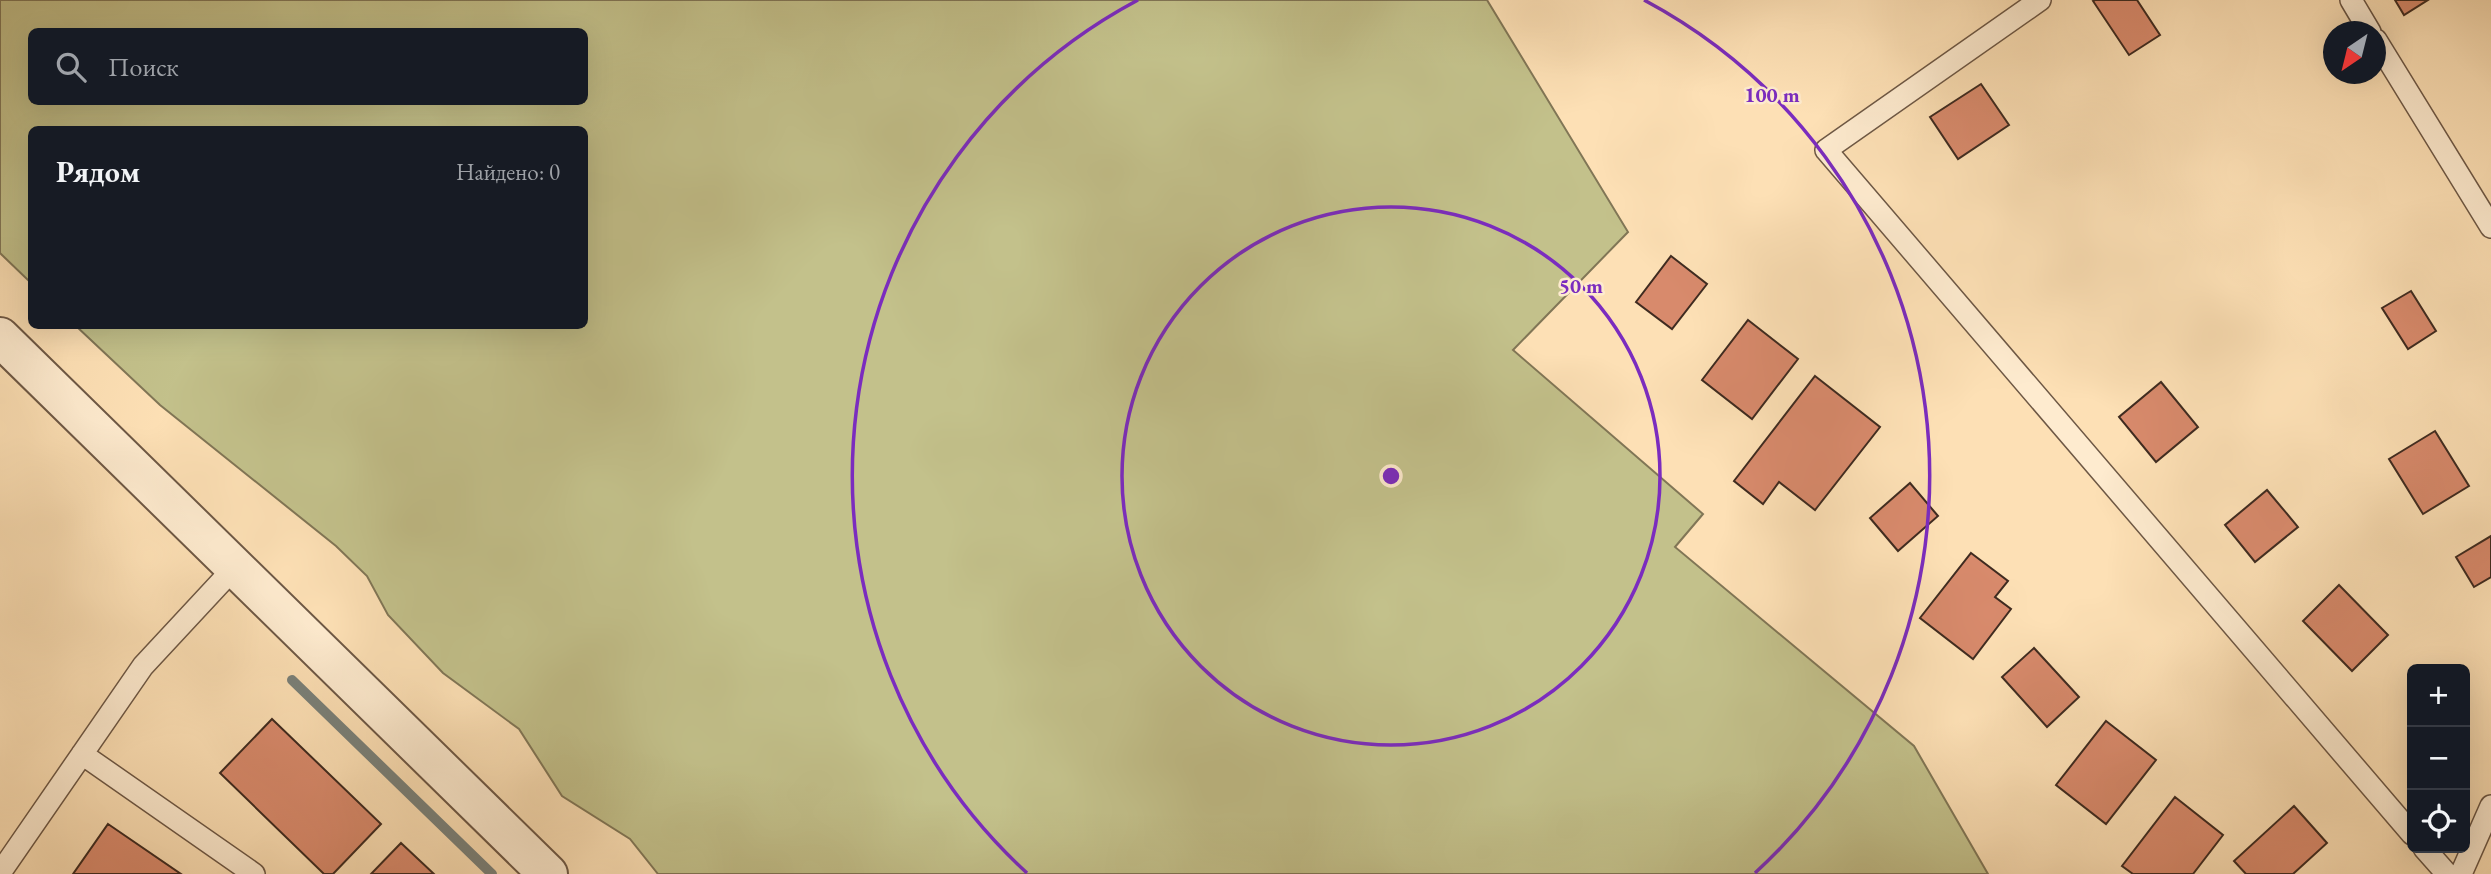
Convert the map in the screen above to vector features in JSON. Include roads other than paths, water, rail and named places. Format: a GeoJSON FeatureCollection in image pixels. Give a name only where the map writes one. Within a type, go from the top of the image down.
{"type":"FeatureCollection","features":[{"type":"Feature","properties":{"kind":"street"},"geometry":{"type":"LineString","coordinates":[[0,337],[548,874]]}},
{"type":"Feature","properties":{"kind":"lane"},"geometry":{"type":"LineString","coordinates":[[2040,0],[1826,150],[2407,828]]}},
{"type":"Feature","properties":{"kind":"lane"},"geometry":{"type":"LineString","coordinates":[[2351,0],[2363,21]]}},
{"type":"Feature","properties":{"kind":"lane"},"geometry":{"type":"LineString","coordinates":[[2386,58],[2491,227]]}},
{"type":"Feature","properties":{"kind":"lane"},"geometry":{"type":"LineString","coordinates":[[0,873],[143,666],[235,567]]}},
{"type":"Feature","properties":{"kind":"lane"},"geometry":{"type":"LineString","coordinates":[[82,754],[254,874]]}},
{"type":"Feature","properties":{"kind":"lane"},"geometry":{"type":"LineString","coordinates":[[2461,874],[2491,806]]}},
{"type":"Feature","properties":{"kind":"lane"},"geometry":{"type":"LineString","coordinates":[[2428,853],[2447,874]]}},
{"type":"Feature","properties":{"kind":"waterway"},"geometry":{"type":"LineString","coordinates":[[292,680],[492,874]]}}]}
